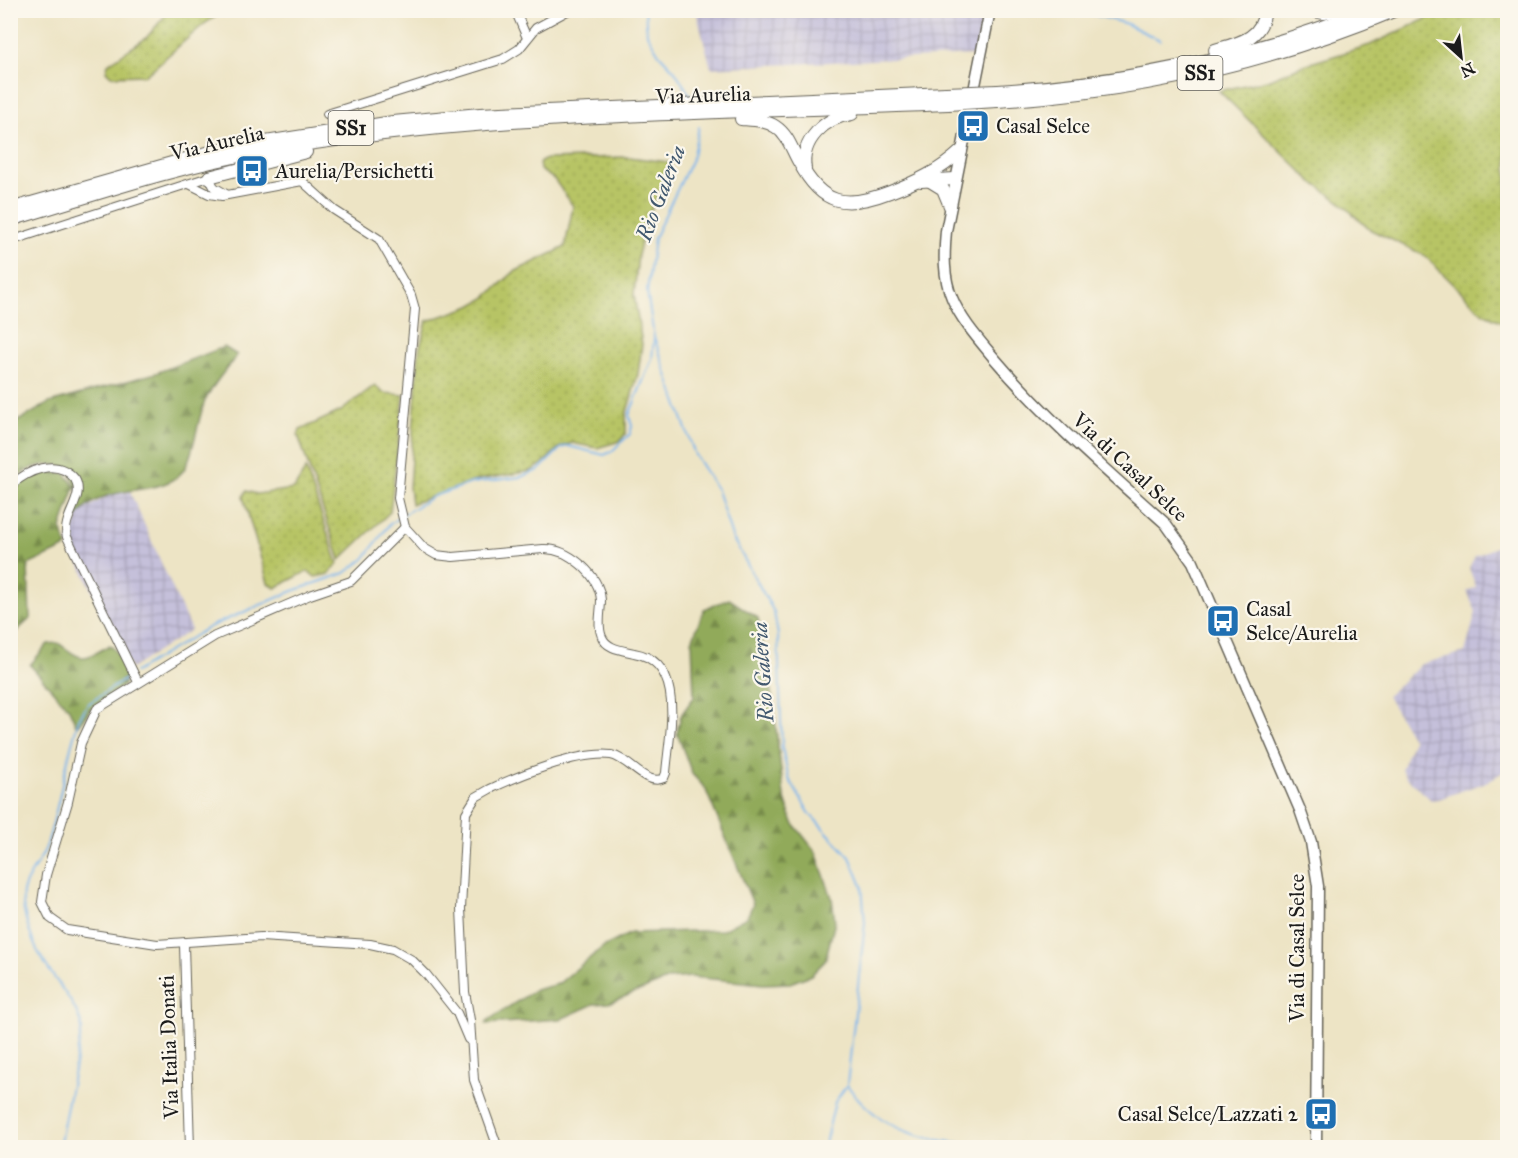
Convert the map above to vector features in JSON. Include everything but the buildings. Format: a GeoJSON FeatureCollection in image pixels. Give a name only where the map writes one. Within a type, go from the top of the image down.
{"type":"FeatureCollection","features":[{"type":"Feature","properties":{"kind":"highway"},"geometry":{"type":"LineString","coordinates":[[1146,73],[1250,39],[1261,27],[1265,10]]}},
{"type":"Feature","properties":{"kind":"highway"},"geometry":{"type":"LineString","coordinates":[[1309,10],[1324,13],[1341,10]]}},
{"type":"Feature","properties":{"kind":"highway","name":"Via Aurelia"},"geometry":{"type":"LineString","coordinates":[[997,96],[1146,73],[1274,43],[1368,10]]}},
{"type":"Feature","properties":{"kind":"highway","name":"Via Aurelia"},"geometry":{"type":"LineString","coordinates":[[10,220],[210,162],[291,147],[392,133],[653,111],[719,103],[1081,94],[1197,73],[1306,44],[1396,10]]}},
{"type":"Feature","properties":{"kind":"highway"},"geometry":{"type":"LineString","coordinates":[[807,175],[804,156],[808,144],[818,130],[836,118],[853,114],[922,110],[947,98]]}},
{"type":"Feature","properties":{"kind":"highway","name":"Via Aurelia"},"geometry":{"type":"LineString","coordinates":[[10,209],[221,149],[326,131],[458,116],[653,111],[704,114],[947,98]]}},
{"type":"Feature","properties":{"kind":"highway"},"geometry":{"type":"LineString","coordinates":[[704,114],[755,120],[776,126],[807,175],[823,194],[847,202],[871,199],[926,178],[947,173],[955,179]]}},
{"type":"Feature","properties":{"kind":"highway"},"geometry":{"type":"LineString","coordinates":[[209,177],[392,133]]}},
{"type":"Feature","properties":{"kind":"highway"},"geometry":{"type":"LineString","coordinates":[[926,178],[961,151]]}},
{"type":"Feature","properties":{"kind":"highway"},"geometry":{"type":"LineString","coordinates":[[926,178],[943,189],[950,206]]}},
{"type":"Feature","properties":{"kind":"highway"},"geometry":{"type":"LineString","coordinates":[[10,201],[57,195]]}},
{"type":"Feature","properties":{"kind":"main road","name":"Via di Casal Selce"},"geometry":{"type":"LineString","coordinates":[[990,10],[950,206],[944,255],[946,279],[956,306],[985,347],[1035,406],[1166,524],[1180,541],[1193,562],[1300,810],[1311,842],[1318,886],[1316,1148]]}},
{"type":"Feature","properties":{"kind":"street"},"geometry":{"type":"LineString","coordinates":[[515,10],[527,38]]}},
{"type":"Feature","properties":{"kind":"street"},"geometry":{"type":"LineString","coordinates":[[327,114],[503,59],[519,48],[540,26],[569,10]]}},
{"type":"Feature","properties":{"kind":"street"},"geometry":{"type":"LineString","coordinates":[[209,177],[214,187],[228,195]]}},
{"type":"Feature","properties":{"kind":"street","name":"Via Aurelia"},"geometry":{"type":"LineString","coordinates":[[10,241],[209,177]]}},
{"type":"Feature","properties":{"kind":"street"},"geometry":{"type":"LineString","coordinates":[[189,183],[214,195],[228,195],[302,181],[334,210],[376,236],[384,245],[411,295],[415,314],[398,498],[399,512],[404,524],[428,551],[444,557],[543,549],[567,554],[581,566],[598,588],[602,639],[615,648],[651,658],[663,672],[670,694],[666,773],[662,779],[651,779],[617,757],[588,756],[496,786],[480,794],[470,805],[465,824],[462,909],[465,992],[476,1088],[498,1148]]}},
{"type":"Feature","properties":{"kind":"street"},"geometry":{"type":"LineString","coordinates":[[10,486],[26,474],[48,467],[61,469],[75,479],[78,491],[66,522],[67,537],[134,676]]}},
{"type":"Feature","properties":{"kind":"street"},"geometry":{"type":"LineString","coordinates":[[404,524],[349,582],[310,595],[226,630],[134,676],[101,705],[87,726],[46,875],[42,902],[50,918],[67,930],[157,944],[184,945],[261,937],[370,944],[393,949],[412,960],[426,974],[457,1013],[467,1039],[472,1042]]}},
{"type":"Feature","properties":{"kind":"street","name":"Via Italia Donati"},"geometry":{"type":"LineString","coordinates":[[184,945],[190,1148]]}},
{"type":"Feature","properties":{"kind":"shaded area"},"geometry":{"type":"Polygon","coordinates":[[[696,10],[984,11],[975,55],[711,68],[696,10]]]}},
{"type":"Feature","properties":{"kind":"shaded area"},"geometry":{"type":"Polygon","coordinates":[[[130,492],[191,630],[131,669],[68,541],[80,512],[110,495],[130,492]]]}},
{"type":"Feature","properties":{"kind":"shaded area"},"geometry":{"type":"Polygon","coordinates":[[[1507,542],[1507,770],[1484,783],[1431,800],[1406,777],[1401,769],[1413,740],[1387,696],[1421,664],[1465,652],[1476,612],[1467,591],[1476,587],[1469,568],[1475,556],[1507,542]]]}},
{"type":"Feature","properties":{"kind":"green space"},"geometry":{"type":"Polygon","coordinates":[[[169,11],[224,11],[204,24],[146,75],[111,76],[106,71],[108,64],[147,37],[169,11]]]}},
{"type":"Feature","properties":{"kind":"green space"},"geometry":{"type":"Polygon","coordinates":[[[1443,11],[1507,11],[1507,324],[1483,313],[1424,255],[1369,229],[1340,202],[1311,181],[1219,91],[1267,80],[1304,65],[1370,45],[1443,11]]]}},
{"type":"Feature","properties":{"kind":"green space"},"geometry":{"type":"Polygon","coordinates":[[[629,157],[668,162],[671,167],[647,219],[638,255],[634,295],[642,344],[638,374],[626,415],[626,433],[620,441],[597,448],[572,443],[559,448],[531,471],[478,480],[411,504],[409,487],[419,350],[427,321],[471,306],[485,298],[514,272],[565,247],[573,206],[554,179],[540,170],[539,163],[546,159],[629,157]]]}},
{"type":"Feature","properties":{"kind":"green space"},"geometry":{"type":"Polygon","coordinates":[[[224,347],[237,355],[208,395],[202,408],[187,465],[172,480],[100,499],[86,507],[74,521],[71,518],[79,493],[69,469],[45,464],[31,468],[11,482],[11,425],[49,403],[156,373],[224,347]]]}},
{"type":"Feature","properties":{"kind":"green space"},"geometry":{"type":"Polygon","coordinates":[[[375,385],[384,393],[404,395],[390,512],[340,560],[298,435],[300,430],[341,411],[375,385]]]}},
{"type":"Feature","properties":{"kind":"green space"},"geometry":{"type":"Polygon","coordinates":[[[306,469],[338,564],[329,574],[315,577],[308,571],[275,588],[268,583],[243,497],[246,491],[257,494],[294,489],[306,469]]]}},
{"type":"Feature","properties":{"kind":"green space"},"geometry":{"type":"Polygon","coordinates":[[[44,470],[65,473],[75,487],[61,528],[67,547],[28,565],[30,619],[11,636],[11,493],[28,476],[44,470]]]}},
{"type":"Feature","properties":{"kind":"green space"},"geometry":{"type":"Polygon","coordinates":[[[729,599],[758,618],[773,703],[784,796],[793,823],[816,852],[832,898],[835,922],[825,961],[811,975],[790,983],[763,984],[691,977],[669,979],[609,1003],[594,1004],[561,1019],[486,1024],[487,1021],[535,990],[558,984],[603,947],[631,933],[723,930],[747,917],[753,904],[705,788],[692,774],[677,733],[681,715],[694,697],[692,641],[704,609],[729,599]]]}},
{"type":"Feature","properties":{"kind":"green space"},"geometry":{"type":"Polygon","coordinates":[[[58,643],[73,654],[83,657],[110,645],[120,658],[124,669],[124,685],[91,709],[77,727],[69,709],[30,665],[48,644],[58,643]]]}},
{"type":"Feature","properties":{"kind":"waterway","name":"Rio Galeria"},"geometry":{"type":"LineString","coordinates":[[645,10],[647,34],[691,97]]}},
{"type":"Feature","properties":{"kind":"waterway"},"geometry":{"type":"LineString","coordinates":[[1077,10],[1127,24],[1160,40]]}},
{"type":"Feature","properties":{"kind":"waterway","name":"Rio Galeria"},"geometry":{"type":"LineString","coordinates":[[699,127],[692,159],[654,238],[647,292],[654,337],[695,455],[717,490],[732,537],[774,612],[778,635],[782,748],[789,779],[810,814],[850,857],[862,886],[865,923],[847,1085],[835,1102],[824,1148]]}},
{"type":"Feature","properties":{"kind":"waterway"},"geometry":{"type":"LineString","coordinates":[[404,514],[434,496],[472,483],[521,477],[539,470],[561,448],[568,446],[604,455],[611,452],[630,434],[632,426],[629,415],[652,359],[654,338]]}},
{"type":"Feature","properties":{"kind":"waterway"},"geometry":{"type":"LineString","coordinates":[[135,672],[209,627],[293,591],[345,573],[364,559],[389,525],[398,518]]}},
{"type":"Feature","properties":{"kind":"waterway"},"geometry":{"type":"LineString","coordinates":[[59,1148],[82,1028],[74,1007],[33,941],[24,910],[23,892],[24,886],[46,847],[79,719],[88,704],[130,676]]}},
{"type":"Feature","properties":{"kind":"waterway"},"geometry":{"type":"LineString","coordinates":[[847,1085],[864,1105],[882,1119],[901,1129],[942,1140],[1011,1148]]}},
{"type":"Feature","properties":{"kind":"place","name":"Casal Selce"},"geometry":{"type":"Point","coordinates":[973,126]}},
{"type":"Feature","properties":{"kind":"place","name":"Aurelia/Persichetti"},"geometry":{"type":"Point","coordinates":[252,171]}},
{"type":"Feature","properties":{"kind":"place","name":"Casal Selce/Aurelia"},"geometry":{"type":"Point","coordinates":[1223,621]}},
{"type":"Feature","properties":{"kind":"place","name":"Casal Selce/Lazzati 2"},"geometry":{"type":"Point","coordinates":[1321,1114]}}]}
